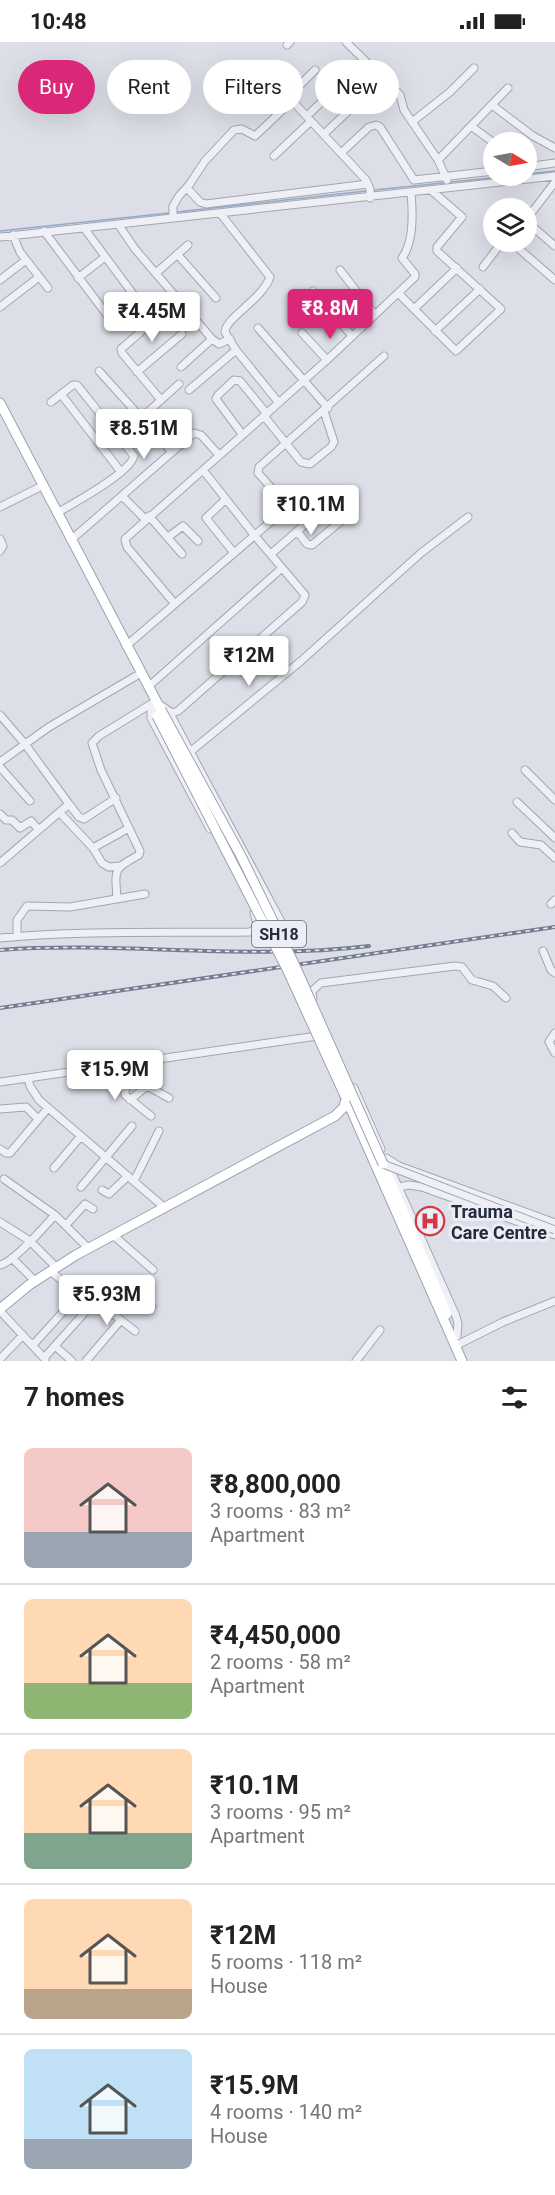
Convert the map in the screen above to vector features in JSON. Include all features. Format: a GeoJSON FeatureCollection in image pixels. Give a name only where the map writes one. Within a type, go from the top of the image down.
{"type":"FeatureCollection","features":[{"type":"Feature","properties":{"kind":"main road","name":"SH18"},"geometry":{"type":"LineString","coordinates":[[0,403],[148,687],[287,969],[346,1098]]}},
{"type":"Feature","properties":{"kind":"main road","name":"SH18"},"geometry":{"type":"LineString","coordinates":[[0,415],[136,676],[158,709],[240,854],[296,968],[383,1160]]}},
{"type":"Feature","properties":{"kind":"main road"},"geometry":{"type":"LineString","coordinates":[[0,1310],[35,1281],[88,1248],[335,1116],[344,1107],[346,1098]]}},
{"type":"Feature","properties":{"kind":"main road"},"geometry":{"type":"LineString","coordinates":[[346,1098],[457,1342],[468,1361]]}},
{"type":"Feature","properties":{"kind":"main road"},"geometry":{"type":"LineString","coordinates":[[383,1160],[457,1342],[462,1361]]}},
{"type":"Feature","properties":{"kind":"street"},"geometry":{"type":"LineString","coordinates":[[346,42],[363,60]]}},
{"type":"Feature","properties":{"kind":"street"},"geometry":{"type":"LineString","coordinates":[[411,122],[442,99],[474,68]]}},
{"type":"Feature","properties":{"kind":"street"},"geometry":{"type":"LineString","coordinates":[[303,84],[315,70]]}},
{"type":"Feature","properties":{"kind":"street"},"geometry":{"type":"LineString","coordinates":[[438,160],[508,88]]}},
{"type":"Feature","properties":{"kind":"street"},"geometry":{"type":"LineString","coordinates":[[399,94],[402,106],[438,160],[447,182]]}},
{"type":"Feature","properties":{"kind":"street"},"geometry":{"type":"LineString","coordinates":[[492,105],[533,136],[555,149],[548,168]]}},
{"type":"Feature","properties":{"kind":"street"},"geometry":{"type":"LineString","coordinates":[[303,113],[341,153],[370,191]]}},
{"type":"Feature","properties":{"kind":"street"},"geometry":{"type":"LineString","coordinates":[[274,156],[315,113]]}},
{"type":"Feature","properties":{"kind":"street"},"geometry":{"type":"LineString","coordinates":[[173,214],[179,196],[205,161],[234,130],[242,129],[255,136],[276,114]]}},
{"type":"Feature","properties":{"kind":"street"},"geometry":{"type":"LineString","coordinates":[[324,134],[345,114]]}},
{"type":"Feature","properties":{"kind":"street"},"geometry":{"type":"LineString","coordinates":[[341,153],[369,127],[376,125],[380,127],[414,180],[447,182],[548,168]]}},
{"type":"Feature","properties":{"kind":"street"},"geometry":{"type":"LineString","coordinates":[[471,126],[483,135]]}},
{"type":"Feature","properties":{"kind":"street"},"geometry":{"type":"LineString","coordinates":[[548,168],[555,176]]}},
{"type":"Feature","properties":{"kind":"street"},"geometry":{"type":"LineString","coordinates":[[187,188],[200,202],[206,204],[370,191],[411,193],[431,190],[447,182],[483,174]]}},
{"type":"Feature","properties":{"kind":"street"},"geometry":{"type":"LineString","coordinates":[[537,206],[555,182]]}},
{"type":"Feature","properties":{"kind":"street"},"geometry":{"type":"LineString","coordinates":[[398,293],[454,350],[458,351],[501,309],[436,248],[462,217],[431,190]]}},
{"type":"Feature","properties":{"kind":"street"},"geometry":{"type":"LineString","coordinates":[[0,237],[118,224],[173,214],[219,213],[370,191]]}},
{"type":"Feature","properties":{"kind":"street"},"geometry":{"type":"LineString","coordinates":[[175,604],[125,543],[127,536],[304,381],[416,275],[402,258],[408,248],[411,193]]}},
{"type":"Feature","properties":{"kind":"street"},"geometry":{"type":"LineString","coordinates":[[219,213],[251,250],[270,278],[257,298],[228,322],[225,332],[236,350],[279,403]]}},
{"type":"Feature","properties":{"kind":"street"},"geometry":{"type":"LineString","coordinates":[[118,224],[131,244],[212,339],[219,344],[230,339]]}},
{"type":"Feature","properties":{"kind":"street"},"geometry":{"type":"LineString","coordinates":[[84,228],[153,321]]}},
{"type":"Feature","properties":{"kind":"street"},"geometry":{"type":"LineString","coordinates":[[537,230],[555,246]]}},
{"type":"Feature","properties":{"kind":"street"},"geometry":{"type":"LineString","coordinates":[[45,231],[107,315]]}},
{"type":"Feature","properties":{"kind":"street"},"geometry":{"type":"LineString","coordinates":[[13,235],[26,260],[48,288]]}},
{"type":"Feature","properties":{"kind":"street"},"geometry":{"type":"LineString","coordinates":[[156,273],[188,245]]}},
{"type":"Feature","properties":{"kind":"street"},"geometry":{"type":"LineString","coordinates":[[483,267],[494,252]]}},
{"type":"Feature","properties":{"kind":"street"},"geometry":{"type":"LineString","coordinates":[[523,252],[555,280]]}},
{"type":"Feature","properties":{"kind":"street"},"geometry":{"type":"LineString","coordinates":[[177,254],[216,298]]}},
{"type":"Feature","properties":{"kind":"street"},"geometry":{"type":"LineString","coordinates":[[78,278],[105,257]]}},
{"type":"Feature","properties":{"kind":"street"},"geometry":{"type":"LineString","coordinates":[[0,280],[26,260]]}},
{"type":"Feature","properties":{"kind":"street"},"geometry":{"type":"LineString","coordinates":[[414,309],[457,268]]}},
{"type":"Feature","properties":{"kind":"street"},"geometry":{"type":"LineString","coordinates":[[340,270],[375,315]]}},
{"type":"Feature","properties":{"kind":"street"},"geometry":{"type":"LineString","coordinates":[[0,307],[39,277]]}},
{"type":"Feature","properties":{"kind":"street"},"geometry":{"type":"LineString","coordinates":[[435,331],[480,289]]}},
{"type":"Feature","properties":{"kind":"street"},"geometry":{"type":"LineString","coordinates":[[313,291],[352,336]]}},
{"type":"Feature","properties":{"kind":"street"},"geometry":{"type":"LineString","coordinates":[[160,400],[121,349],[165,311]]}},
{"type":"Feature","properties":{"kind":"street"},"geometry":{"type":"LineString","coordinates":[[243,434],[216,399],[234,380],[240,381],[285,444],[305,464],[314,462],[334,442],[326,409],[258,328]]}},
{"type":"Feature","properties":{"kind":"street"},"geometry":{"type":"LineString","coordinates":[[302,333],[327,360]]}},
{"type":"Feature","properties":{"kind":"street"},"geometry":{"type":"LineString","coordinates":[[137,372],[182,334]]}},
{"type":"Feature","properties":{"kind":"street"},"geometry":{"type":"LineString","coordinates":[[181,367],[212,339]]}},
{"type":"Feature","properties":{"kind":"street"},"geometry":{"type":"LineString","coordinates":[[189,390],[236,350]]}},
{"type":"Feature","properties":{"kind":"street"},"geometry":{"type":"LineString","coordinates":[[126,646],[285,508],[285,503],[257,470],[384,356]]}},
{"type":"Feature","properties":{"kind":"street"},"geometry":{"type":"LineString","coordinates":[[99,371],[172,452]]}},
{"type":"Feature","properties":{"kind":"street"},"geometry":{"type":"LineString","coordinates":[[141,418],[178,384]]}},
{"type":"Feature","properties":{"kind":"street"},"geometry":{"type":"LineString","coordinates":[[51,402],[73,385],[80,387],[133,453],[133,462],[121,472],[57,513]]}},
{"type":"Feature","properties":{"kind":"street"},"geometry":{"type":"LineString","coordinates":[[61,394],[121,472]]}},
{"type":"Feature","properties":{"kind":"street"},"geometry":{"type":"LineString","coordinates":[[70,540],[191,435],[197,433],[219,455]]}},
{"type":"Feature","properties":{"kind":"street"},"geometry":{"type":"LineString","coordinates":[[0,938],[95,933],[250,932],[258,927],[247,897],[151,718],[151,711],[158,709],[175,712],[195,697],[302,602],[304,592],[255,536],[203,470]]}},
{"type":"Feature","properties":{"kind":"street"},"geometry":{"type":"LineString","coordinates":[[0,507],[38,488]]}},
{"type":"Feature","properties":{"kind":"street"},"geometry":{"type":"LineString","coordinates":[[122,496],[168,537],[182,554]]}},
{"type":"Feature","properties":{"kind":"street"},"geometry":{"type":"LineString","coordinates":[[271,554],[335,498]]}},
{"type":"Feature","properties":{"kind":"street"},"geometry":{"type":"LineString","coordinates":[[226,499],[206,518],[234,553]]}},
{"type":"Feature","properties":{"kind":"street"},"geometry":{"type":"LineString","coordinates":[[297,531],[307,544],[312,545],[347,516]]}},
{"type":"Feature","properties":{"kind":"street"},"geometry":{"type":"LineString","coordinates":[[190,752],[301,661],[421,554],[468,517]]}},
{"type":"Feature","properties":{"kind":"street"},"geometry":{"type":"LineString","coordinates":[[168,537],[183,526],[198,541]]}},
{"type":"Feature","properties":{"kind":"street"},"geometry":{"type":"LineString","coordinates":[[0,539],[3,546],[0,551]]}},
{"type":"Feature","properties":{"kind":"street"},"geometry":{"type":"LineString","coordinates":[[148,687],[282,568]]}},
{"type":"Feature","properties":{"kind":"street"},"geometry":{"type":"LineString","coordinates":[[30,801],[0,762],[103,694],[136,676]]}},
{"type":"Feature","properties":{"kind":"street"},"geometry":{"type":"LineString","coordinates":[[158,709],[190,752],[286,931]]}},
{"type":"Feature","properties":{"kind":"street"},"geometry":{"type":"LineString","coordinates":[[60,813],[93,848],[106,866],[120,866],[140,853],[101,770],[92,743],[99,736],[158,709]]}},
{"type":"Feature","properties":{"kind":"street"},"geometry":{"type":"LineString","coordinates":[[0,715],[25,744],[79,817],[84,819],[116,798]]}},
{"type":"Feature","properties":{"kind":"street"},"geometry":{"type":"LineString","coordinates":[[525,770],[555,800]]}},
{"type":"Feature","properties":{"kind":"street"},"geometry":{"type":"LineString","coordinates":[[517,802],[555,838]]}},
{"type":"Feature","properties":{"kind":"street"},"geometry":{"type":"LineString","coordinates":[[0,863],[69,804]]}},
{"type":"Feature","properties":{"kind":"street"},"geometry":{"type":"LineString","coordinates":[[0,814],[6,820],[12,820],[20,828],[31,821],[38,830]]}},
{"type":"Feature","properties":{"kind":"street"},"geometry":{"type":"LineString","coordinates":[[93,848],[129,828]]}},
{"type":"Feature","properties":{"kind":"street"},"geometry":{"type":"LineString","coordinates":[[512,833],[523,843],[541,845],[555,858]]}},
{"type":"Feature","properties":{"kind":"street"},"geometry":{"type":"LineString","coordinates":[[117,898],[116,879],[120,866]]}},
{"type":"Feature","properties":{"kind":"street"},"geometry":{"type":"LineString","coordinates":[[17,936],[17,920],[27,906],[70,907],[145,894]]}},
{"type":"Feature","properties":{"kind":"street"},"geometry":{"type":"LineString","coordinates":[[543,951],[555,973]]}},
{"type":"Feature","properties":{"kind":"street"},"geometry":{"type":"LineString","coordinates":[[506,998],[493,986],[472,980],[459,966],[321,983],[313,988],[312,995],[383,1160],[399,1187],[456,1316],[457,1342],[555,1301]]}},
{"type":"Feature","properties":{"kind":"street"},"geometry":{"type":"LineString","coordinates":[[555,1033],[549,1042],[555,1053]]}},
{"type":"Feature","properties":{"kind":"street"},"geometry":{"type":"LineString","coordinates":[[0,1082],[317,1036]]}},
{"type":"Feature","properties":{"kind":"street"},"geometry":{"type":"LineString","coordinates":[[127,1064],[125,1090],[130,1100],[151,1116]]}},
{"type":"Feature","properties":{"kind":"street"},"geometry":{"type":"LineString","coordinates":[[28,1078],[33,1094],[165,1208]]}},
{"type":"Feature","properties":{"kind":"street"},"geometry":{"type":"LineString","coordinates":[[130,1100],[147,1086],[169,1098]]}},
{"type":"Feature","properties":{"kind":"street"},"geometry":{"type":"LineString","coordinates":[[0,1109],[26,1107],[38,1119]]}},
{"type":"Feature","properties":{"kind":"street"},"geometry":{"type":"LineString","coordinates":[[1,1152],[10,1153],[48,1108]]}},
{"type":"Feature","properties":{"kind":"street"},"geometry":{"type":"LineString","coordinates":[[81,1187],[132,1126]]}},
{"type":"Feature","properties":{"kind":"street"},"geometry":{"type":"LineString","coordinates":[[102,1190],[109,1194],[131,1179],[159,1131]]}},
{"type":"Feature","properties":{"kind":"street"},"geometry":{"type":"LineString","coordinates":[[54,1168],[81,1136]]}},
{"type":"Feature","properties":{"kind":"street"},"geometry":{"type":"LineString","coordinates":[[383,1160],[555,1223]]}},
{"type":"Feature","properties":{"kind":"street"},"geometry":{"type":"LineString","coordinates":[[383,1160],[555,1230]]}},
{"type":"Feature","properties":{"kind":"street"},"geometry":{"type":"LineString","coordinates":[[4,1179],[55,1215],[88,1248]]}},
{"type":"Feature","properties":{"kind":"street"},"geometry":{"type":"LineString","coordinates":[[399,1187],[409,1185],[422,1187],[555,1235]]}},
{"type":"Feature","properties":{"kind":"street"},"geometry":{"type":"LineString","coordinates":[[66,1225],[85,1204],[93,1209]]}},
{"type":"Feature","properties":{"kind":"street"},"geometry":{"type":"LineString","coordinates":[[0,1265],[12,1258],[55,1215]]}},
{"type":"Feature","properties":{"kind":"street"},"geometry":{"type":"LineString","coordinates":[[0,1222],[30,1241],[53,1269],[79,1294],[135,1331]]}},
{"type":"Feature","properties":{"kind":"street"},"geometry":{"type":"LineString","coordinates":[[113,1235],[153,1270]]}},
{"type":"Feature","properties":{"kind":"street"},"geometry":{"type":"LineString","coordinates":[[12,1258],[35,1281]]}},
{"type":"Feature","properties":{"kind":"street"},"geometry":{"type":"LineString","coordinates":[[0,1310],[46,1360],[55,1346],[108,1285],[115,1284],[152,1306]]}},
{"type":"Feature","properties":{"kind":"street"},"geometry":{"type":"LineString","coordinates":[[33,1345],[79,1294]]}},
{"type":"Feature","properties":{"kind":"street"},"geometry":{"type":"LineString","coordinates":[[86,1361],[120,1321]]}},
{"type":"Feature","properties":{"kind":"street"},"geometry":{"type":"LineString","coordinates":[[356,1361],[380,1330]]}},
{"type":"Feature","properties":{"kind":"street"},"geometry":{"type":"LineString","coordinates":[[0,1359],[23,1335]]}},
{"type":"Feature","properties":{"kind":"street"},"geometry":{"type":"LineString","coordinates":[[55,1346],[72,1361]]}},
{"type":"Feature","properties":{"kind":"waterway"},"geometry":{"type":"LineString","coordinates":[[537,173],[555,171]]}},
{"type":"Feature","properties":{"kind":"waterway"},"geometry":{"type":"LineString","coordinates":[[374,190],[483,179]]}},
{"type":"Feature","properties":{"kind":"waterway"},"geometry":{"type":"LineString","coordinates":[[177,212],[366,191]]}},
{"type":"Feature","properties":{"kind":"waterway"},"geometry":{"type":"LineString","coordinates":[[0,231],[169,213]]}},
{"type":"Feature","properties":{"kind":"railway"},"geometry":{"type":"LineString","coordinates":[[0,1008],[555,927]]}},
{"type":"Feature","properties":{"kind":"railway"},"geometry":{"type":"LineString","coordinates":[[0,950],[92,948],[277,952],[369,946]]}},
{"type":"Feature","properties":{"kind":"place","name":"Trauma Care Centre"},"geometry":{"type":"Point","coordinates":[430,1221]}}]}
